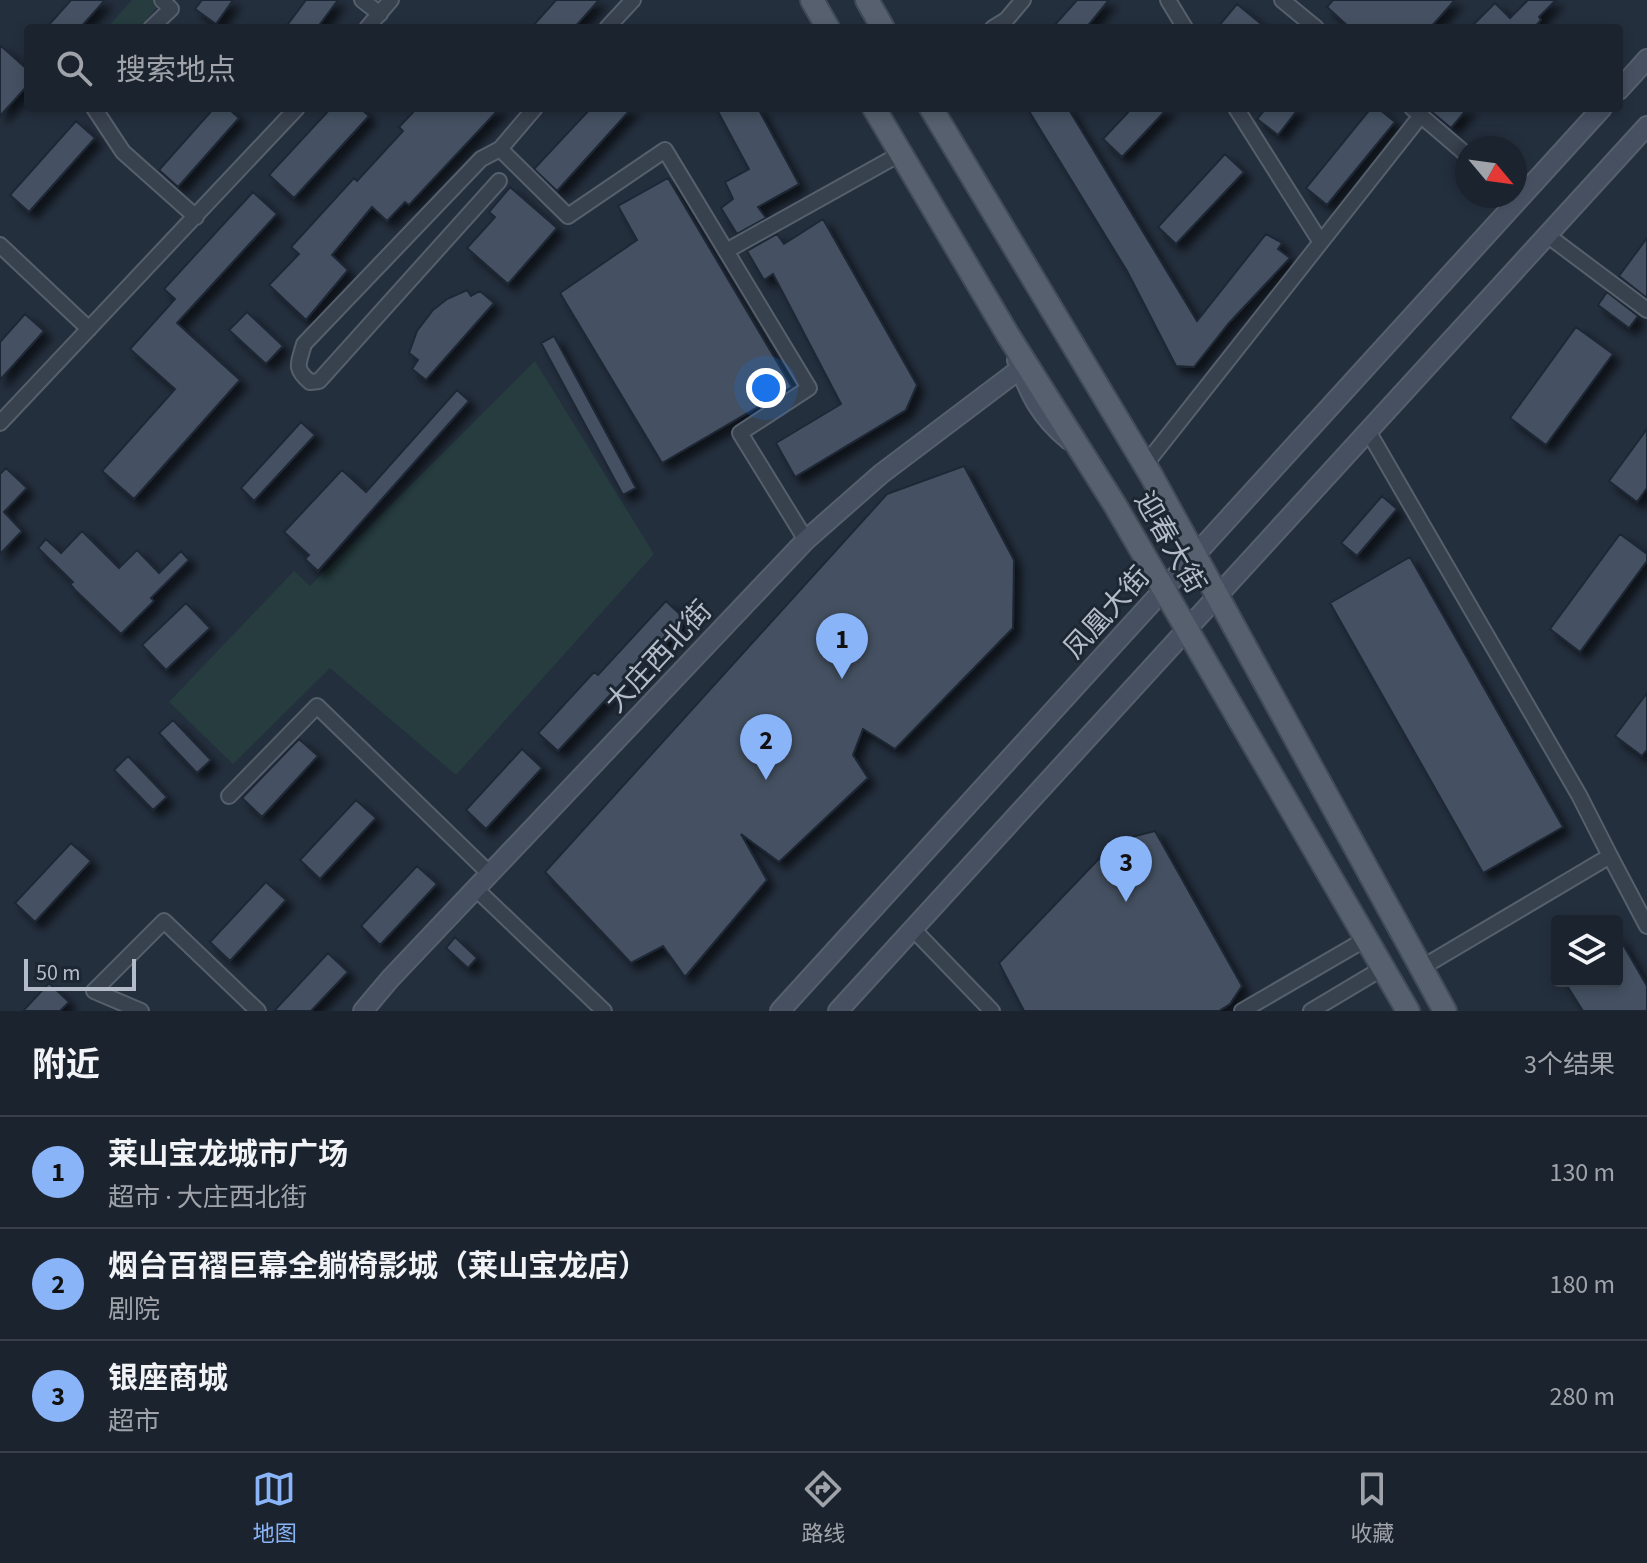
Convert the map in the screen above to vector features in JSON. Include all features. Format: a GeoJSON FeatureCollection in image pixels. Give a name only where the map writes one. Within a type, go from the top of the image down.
{"type":"FeatureCollection","features":[{"type":"Feature","properties":{"kind":"main road"},"geometry":{"type":"LineString","coordinates":[[812,0],[826,24]]}},
{"type":"Feature","properties":{"kind":"main road"},"geometry":{"type":"LineString","coordinates":[[867,0],[881,24]]}},
{"type":"Feature","properties":{"kind":"main road"},"geometry":{"type":"LineString","coordinates":[[1623,86],[1647,59]]}},
{"type":"Feature","properties":{"kind":"main road","name":"迎春大街"},"geometry":{"type":"LineString","coordinates":[[876,112],[1164,590],[1408,1011]]}},
{"type":"Feature","properties":{"kind":"main road","name":"迎春大街"},"geometry":{"type":"LineString","coordinates":[[933,112],[1145,465],[1445,1011]]}},
{"type":"Feature","properties":{"kind":"main road","name":"凤凰大街"},"geometry":{"type":"LineString","coordinates":[[1527,186],[1598,112]]}},
{"type":"Feature","properties":{"kind":"main road"},"geometry":{"type":"LineString","coordinates":[[838,1011],[1647,126]]}},
{"type":"Feature","properties":{"kind":"main road","name":"凤凰大街"},"geometry":{"type":"LineString","coordinates":[[780,1011],[1507,208]]}},
{"type":"Feature","properties":{"kind":"main road"},"geometry":{"type":"LineString","coordinates":[[1008,335],[1028,392],[1047,422],[1081,450]]}},
{"type":"Feature","properties":{"kind":"main road","name":"大庄西北街"},"geometry":{"type":"LineString","coordinates":[[363,1011],[806,540],[881,474],[1020,369]]}},
{"type":"Feature","properties":{"kind":"street"},"geometry":{"type":"LineString","coordinates":[[155,24],[171,9],[162,0]]}},
{"type":"Feature","properties":{"kind":"street"},"geometry":{"type":"LineString","coordinates":[[362,0],[380,14]]}},
{"type":"Feature","properties":{"kind":"street"},"geometry":{"type":"LineString","coordinates":[[371,24],[391,0]]}},
{"type":"Feature","properties":{"kind":"street"},"geometry":{"type":"LineString","coordinates":[[611,24],[633,0]]}},
{"type":"Feature","properties":{"kind":"street"},"geometry":{"type":"LineString","coordinates":[[1000,24],[1023,0]]}},
{"type":"Feature","properties":{"kind":"street"},"geometry":{"type":"LineString","coordinates":[[1168,0],[1183,24]]}},
{"type":"Feature","properties":{"kind":"street"},"geometry":{"type":"LineString","coordinates":[[1282,0],[1311,24]]}},
{"type":"Feature","properties":{"kind":"street"},"geometry":{"type":"LineString","coordinates":[[97,112],[123,152],[196,217]]}},
{"type":"Feature","properties":{"kind":"street"},"geometry":{"type":"LineString","coordinates":[[0,423],[293,112]]}},
{"type":"Feature","properties":{"kind":"street"},"geometry":{"type":"LineString","coordinates":[[499,181],[319,381],[310,382],[300,374],[298,367],[304,344],[481,159],[500,149],[532,112]]}},
{"type":"Feature","properties":{"kind":"street"},"geometry":{"type":"LineString","coordinates":[[1239,112],[1320,241]]}},
{"type":"Feature","properties":{"kind":"street"},"geometry":{"type":"LineString","coordinates":[[1145,465],[1413,116],[1455,146]]}},
{"type":"Feature","properties":{"kind":"street"},"geometry":{"type":"LineString","coordinates":[[500,149],[568,216],[665,150],[809,388],[740,433],[806,540]]}},
{"type":"Feature","properties":{"kind":"street"},"geometry":{"type":"LineString","coordinates":[[726,251],[900,154]]}},
{"type":"Feature","properties":{"kind":"street"},"geometry":{"type":"LineString","coordinates":[[1547,235],[1647,310]]}},
{"type":"Feature","properties":{"kind":"street"},"geometry":{"type":"LineString","coordinates":[[0,245],[89,329]]}},
{"type":"Feature","properties":{"kind":"street"},"geometry":{"type":"LineString","coordinates":[[1368,431],[1579,795],[1647,926]]}},
{"type":"Feature","properties":{"kind":"street"},"geometry":{"type":"LineString","coordinates":[[229,796],[317,706],[490,874]]}},
{"type":"Feature","properties":{"kind":"street"},"geometry":{"type":"LineString","coordinates":[[1421,968],[1610,856]]}},
{"type":"Feature","properties":{"kind":"street"},"geometry":{"type":"LineString","coordinates":[[476,889],[604,1011]]}},
{"type":"Feature","properties":{"kind":"street"},"geometry":{"type":"LineString","coordinates":[[141,1011],[94,991],[164,921],[258,1011]]}},
{"type":"Feature","properties":{"kind":"street"},"geometry":{"type":"LineString","coordinates":[[912,928],[992,1011]]}},
{"type":"Feature","properties":{"kind":"street"},"geometry":{"type":"LineString","coordinates":[[1242,1011],[1366,939]]}},
{"type":"Feature","properties":{"kind":"street"},"geometry":{"type":"LineString","coordinates":[[1311,1011],[1383,968]]}},
{"type":"Feature","properties":{"kind":"green space"},"geometry":{"type":"Polygon","coordinates":[[[132,0],[156,0],[160,4],[142,24],[111,24],[132,0]]]}},
{"type":"Feature","properties":{"kind":"green space"},"geometry":{"type":"Polygon","coordinates":[[[535,361],[654,554],[456,775],[330,668],[233,764],[169,702],[294,571],[310,586],[535,361]]]}},
{"type":"Feature","properties":{"kind":"building"},"geometry":{"type":"Polygon","coordinates":[[[71,0],[105,0],[84,24],[50,24],[71,0]]]}},
{"type":"Feature","properties":{"kind":"building"},"geometry":{"type":"Polygon","coordinates":[[[202,0],[233,0],[216,24],[195,9],[202,0]]]}},
{"type":"Feature","properties":{"kind":"building"},"geometry":{"type":"Polygon","coordinates":[[[306,0],[338,0],[320,24],[288,24],[306,0]]]}},
{"type":"Feature","properties":{"kind":"building"},"geometry":{"type":"Polygon","coordinates":[[[556,0],[599,0],[578,24],[535,24],[556,0]]]}},
{"type":"Feature","properties":{"kind":"building"},"geometry":{"type":"Polygon","coordinates":[[[1077,0],[1109,0],[1089,24],[1056,24],[1077,0]]]}},
{"type":"Feature","properties":{"kind":"building"},"geometry":{"type":"Polygon","coordinates":[[[1333,0],[1455,0],[1434,24],[1346,24],[1327,7],[1333,0]]]}},
{"type":"Feature","properties":{"kind":"building"},"geometry":{"type":"Polygon","coordinates":[[[1528,0],[1556,0],[1539,17],[1541,20],[1538,24],[1474,24],[1495,3],[1510,18],[1528,0]]]}},
{"type":"Feature","properties":{"kind":"building"},"geometry":{"type":"Polygon","coordinates":[[[1237,4],[1261,24],[1220,24],[1237,4]]]}},
{"type":"Feature","properties":{"kind":"building"},"geometry":{"type":"Polygon","coordinates":[[[0,45],[24,66],[24,89],[0,116],[0,45]]]}},
{"type":"Feature","properties":{"kind":"building"},"geometry":{"type":"Polygon","coordinates":[[[210,112],[232,112],[239,118],[178,187],[159,170],[210,112]]]}},
{"type":"Feature","properties":{"kind":"building"},"geometry":{"type":"Polygon","coordinates":[[[327,112],[364,112],[369,116],[294,198],[269,175],[327,112]]]}},
{"type":"Feature","properties":{"kind":"building"},"geometry":{"type":"Polygon","coordinates":[[[413,112],[496,112],[409,205],[405,202],[387,221],[372,207],[332,255],[348,270],[306,320],[269,285],[299,254],[291,247],[354,178],[357,181],[403,131],[399,127],[413,112]]]}},
{"type":"Feature","properties":{"kind":"building"},"geometry":{"type":"Polygon","coordinates":[[[587,112],[628,112],[557,191],[534,169],[587,112]]]}},
{"type":"Feature","properties":{"kind":"building"},"geometry":{"type":"Polygon","coordinates":[[[718,112],[760,112],[799,184],[758,207],[766,218],[737,234],[721,208],[733,199],[725,182],[749,169],[718,112]]]}},
{"type":"Feature","properties":{"kind":"building"},"geometry":{"type":"Polygon","coordinates":[[[1029,112],[1070,112],[1197,321],[1266,234],[1282,243],[1278,249],[1290,258],[1229,323],[1194,367],[1176,366],[1127,271],[1029,112]]]}},
{"type":"Feature","properties":{"kind":"building"},"geometry":{"type":"Polygon","coordinates":[[[1128,112],[1164,112],[1122,157],[1103,139],[1128,112]]]}},
{"type":"Feature","properties":{"kind":"building"},"geometry":{"type":"Polygon","coordinates":[[[1263,112],[1296,112],[1278,135],[1257,119],[1263,112]]]}},
{"type":"Feature","properties":{"kind":"building"},"geometry":{"type":"Polygon","coordinates":[[[1368,112],[1383,112],[1395,122],[1327,205],[1306,188],[1368,112]]]}},
{"type":"Feature","properties":{"kind":"building"},"geometry":{"type":"Polygon","coordinates":[[[1432,112],[1465,112],[1451,128],[1432,112]]]}},
{"type":"Feature","properties":{"kind":"building"},"geometry":{"type":"Polygon","coordinates":[[[76,121],[95,138],[29,212],[10,195],[76,121]]]}},
{"type":"Feature","properties":{"kind":"building"},"geometry":{"type":"Polygon","coordinates":[[[1225,154],[1244,172],[1176,244],[1158,227],[1225,154]]]}},
{"type":"Feature","properties":{"kind":"building"},"geometry":{"type":"Polygon","coordinates":[[[668,178],[792,387],[662,463],[560,293],[637,240],[618,206],[668,178]]]}},
{"type":"Feature","properties":{"kind":"building"},"geometry":{"type":"Polygon","coordinates":[[[510,187],[557,228],[508,284],[467,248],[495,217],[489,212],[510,187]]]}},
{"type":"Feature","properties":{"kind":"building"},"geometry":{"type":"Polygon","coordinates":[[[253,192],[277,214],[177,323],[240,380],[134,499],[102,471],[175,389],[130,349],[175,299],[164,289],[253,192]]]}},
{"type":"Feature","properties":{"kind":"building"},"geometry":{"type":"Polygon","coordinates":[[[823,219],[917,385],[906,410],[795,477],[776,443],[841,404],[773,274],[764,280],[747,251],[777,234],[784,244],[823,219]]]}},
{"type":"Feature","properties":{"kind":"building"},"geometry":{"type":"Polygon","coordinates":[[[1647,238],[1647,298],[1619,276],[1647,238]]]}},
{"type":"Feature","properties":{"kind":"building"},"geometry":{"type":"Polygon","coordinates":[[[467,290],[471,296],[480,291],[494,303],[426,380],[412,369],[418,360],[409,353],[417,331],[433,310],[467,290]]]}},
{"type":"Feature","properties":{"kind":"building"},"geometry":{"type":"Polygon","coordinates":[[[1607,292],[1638,316],[1629,328],[1598,305],[1607,292]]]}},
{"type":"Feature","properties":{"kind":"building"},"geometry":{"type":"Polygon","coordinates":[[[247,312],[283,346],[266,364],[229,330],[247,312]]]}},
{"type":"Feature","properties":{"kind":"building"},"geometry":{"type":"Polygon","coordinates":[[[25,314],[44,331],[0,380],[0,342],[25,314]]]}},
{"type":"Feature","properties":{"kind":"building"},"geometry":{"type":"Polygon","coordinates":[[[1576,327],[1613,354],[1546,445],[1510,418],[1576,327]]]}},
{"type":"Feature","properties":{"kind":"building"},"geometry":{"type":"Polygon","coordinates":[[[554,336],[636,488],[623,495],[541,343],[554,336]]]}},
{"type":"Feature","properties":{"kind":"building"},"geometry":{"type":"Polygon","coordinates":[[[457,390],[469,401],[318,571],[305,559],[309,555],[284,532],[342,470],[366,492],[457,390]]]}},
{"type":"Feature","properties":{"kind":"building"},"geometry":{"type":"Polygon","coordinates":[[[301,422],[315,435],[254,501],[241,488],[301,422]]]}},
{"type":"Feature","properties":{"kind":"building"},"geometry":{"type":"Polygon","coordinates":[[[1647,429],[1647,488],[1637,502],[1609,481],[1647,429]]]}},
{"type":"Feature","properties":{"kind":"building"},"geometry":{"type":"Polygon","coordinates":[[[964,466],[1014,560],[1013,628],[895,749],[863,729],[853,755],[868,778],[779,862],[741,834],[767,880],[685,977],[663,946],[631,963],[545,872],[887,494],[964,466]]]}},
{"type":"Feature","properties":{"kind":"building"},"geometry":{"type":"Polygon","coordinates":[[[6,468],[27,488],[4,512],[22,531],[0,554],[0,474],[6,468]]]}},
{"type":"Feature","properties":{"kind":"building"},"geometry":{"type":"Polygon","coordinates":[[[1382,496],[1397,509],[1357,556],[1341,543],[1382,496]]]}},
{"type":"Feature","properties":{"kind":"building"},"geometry":{"type":"Polygon","coordinates":[[[82,531],[119,568],[137,550],[159,573],[181,551],[189,560],[121,634],[75,590],[70,584],[73,582],[38,548],[46,539],[61,553],[82,531]]]}},
{"type":"Feature","properties":{"kind":"building"},"geometry":{"type":"Polygon","coordinates":[[[1620,534],[1647,554],[1647,561],[1580,652],[1550,629],[1620,534]]]}},
{"type":"Feature","properties":{"kind":"building"},"geometry":{"type":"Polygon","coordinates":[[[1410,557],[1563,827],[1483,873],[1330,603],[1410,557]]]}},
{"type":"Feature","properties":{"kind":"building"},"geometry":{"type":"Polygon","coordinates":[[[666,601],[686,620],[558,751],[538,733],[594,672],[598,675],[666,601]]]}},
{"type":"Feature","properties":{"kind":"building"},"geometry":{"type":"Polygon","coordinates":[[[186,603],[210,628],[166,670],[142,645],[186,603]]]}},
{"type":"Feature","properties":{"kind":"building"},"geometry":{"type":"Polygon","coordinates":[[[1647,693],[1647,750],[1642,756],[1615,736],[1647,693]]]}},
{"type":"Feature","properties":{"kind":"building"},"geometry":{"type":"Polygon","coordinates":[[[173,720],[211,760],[197,773],[159,733],[173,720]]]}},
{"type":"Feature","properties":{"kind":"building"},"geometry":{"type":"Polygon","coordinates":[[[299,739],[318,756],[262,817],[242,798],[299,739]]]}},
{"type":"Feature","properties":{"kind":"building"},"geometry":{"type":"Polygon","coordinates":[[[522,749],[542,768],[486,829],[466,810],[522,749]]]}},
{"type":"Feature","properties":{"kind":"building"},"geometry":{"type":"Polygon","coordinates":[[[128,756],[167,797],[153,810],[114,770],[128,756]]]}},
{"type":"Feature","properties":{"kind":"building"},"geometry":{"type":"Polygon","coordinates":[[[356,800],[376,818],[320,879],[300,860],[356,800]]]}},
{"type":"Feature","properties":{"kind":"building"},"geometry":{"type":"Polygon","coordinates":[[[1155,831],[1242,986],[1230,1004],[1219,1011],[1024,1011],[999,963],[1116,841],[1155,831]]]}},
{"type":"Feature","properties":{"kind":"building"},"geometry":{"type":"Polygon","coordinates":[[[71,843],[91,861],[35,922],[15,903],[71,843]]]}},
{"type":"Feature","properties":{"kind":"building"},"geometry":{"type":"Polygon","coordinates":[[[417,866],[437,884],[380,945],[361,926],[417,866]]]}},
{"type":"Feature","properties":{"kind":"building"},"geometry":{"type":"Polygon","coordinates":[[[266,882],[286,900],[230,961],[210,942],[266,882]]]}},
{"type":"Feature","properties":{"kind":"building"},"geometry":{"type":"Polygon","coordinates":[[[455,937],[477,958],[468,968],[446,948],[455,937]]]}},
{"type":"Feature","properties":{"kind":"building"},"geometry":{"type":"Polygon","coordinates":[[[1623,944],[1647,986],[1647,1011],[1583,1011],[1568,987],[1623,987],[1623,944]]]}},
{"type":"Feature","properties":{"kind":"building"},"geometry":{"type":"Polygon","coordinates":[[[328,953],[348,972],[311,1011],[274,1011],[328,953]]]}},
{"type":"Feature","properties":{"kind":"building"},"geometry":{"type":"Polygon","coordinates":[[[49,983],[69,1002],[60,1011],[23,1011],[49,983]]]}},
{"type":"Feature","properties":{"kind":"place","name":"莱山宝龙城市广场"},"geometry":{"type":"Point","coordinates":[842,679]}},
{"type":"Feature","properties":{"kind":"place","name":"烟台百褶巨幕全躺椅影城（莱山宝龙店）"},"geometry":{"type":"Point","coordinates":[766,780]}},
{"type":"Feature","properties":{"kind":"place","name":"银座商城"},"geometry":{"type":"Point","coordinates":[1126,902]}}]}
